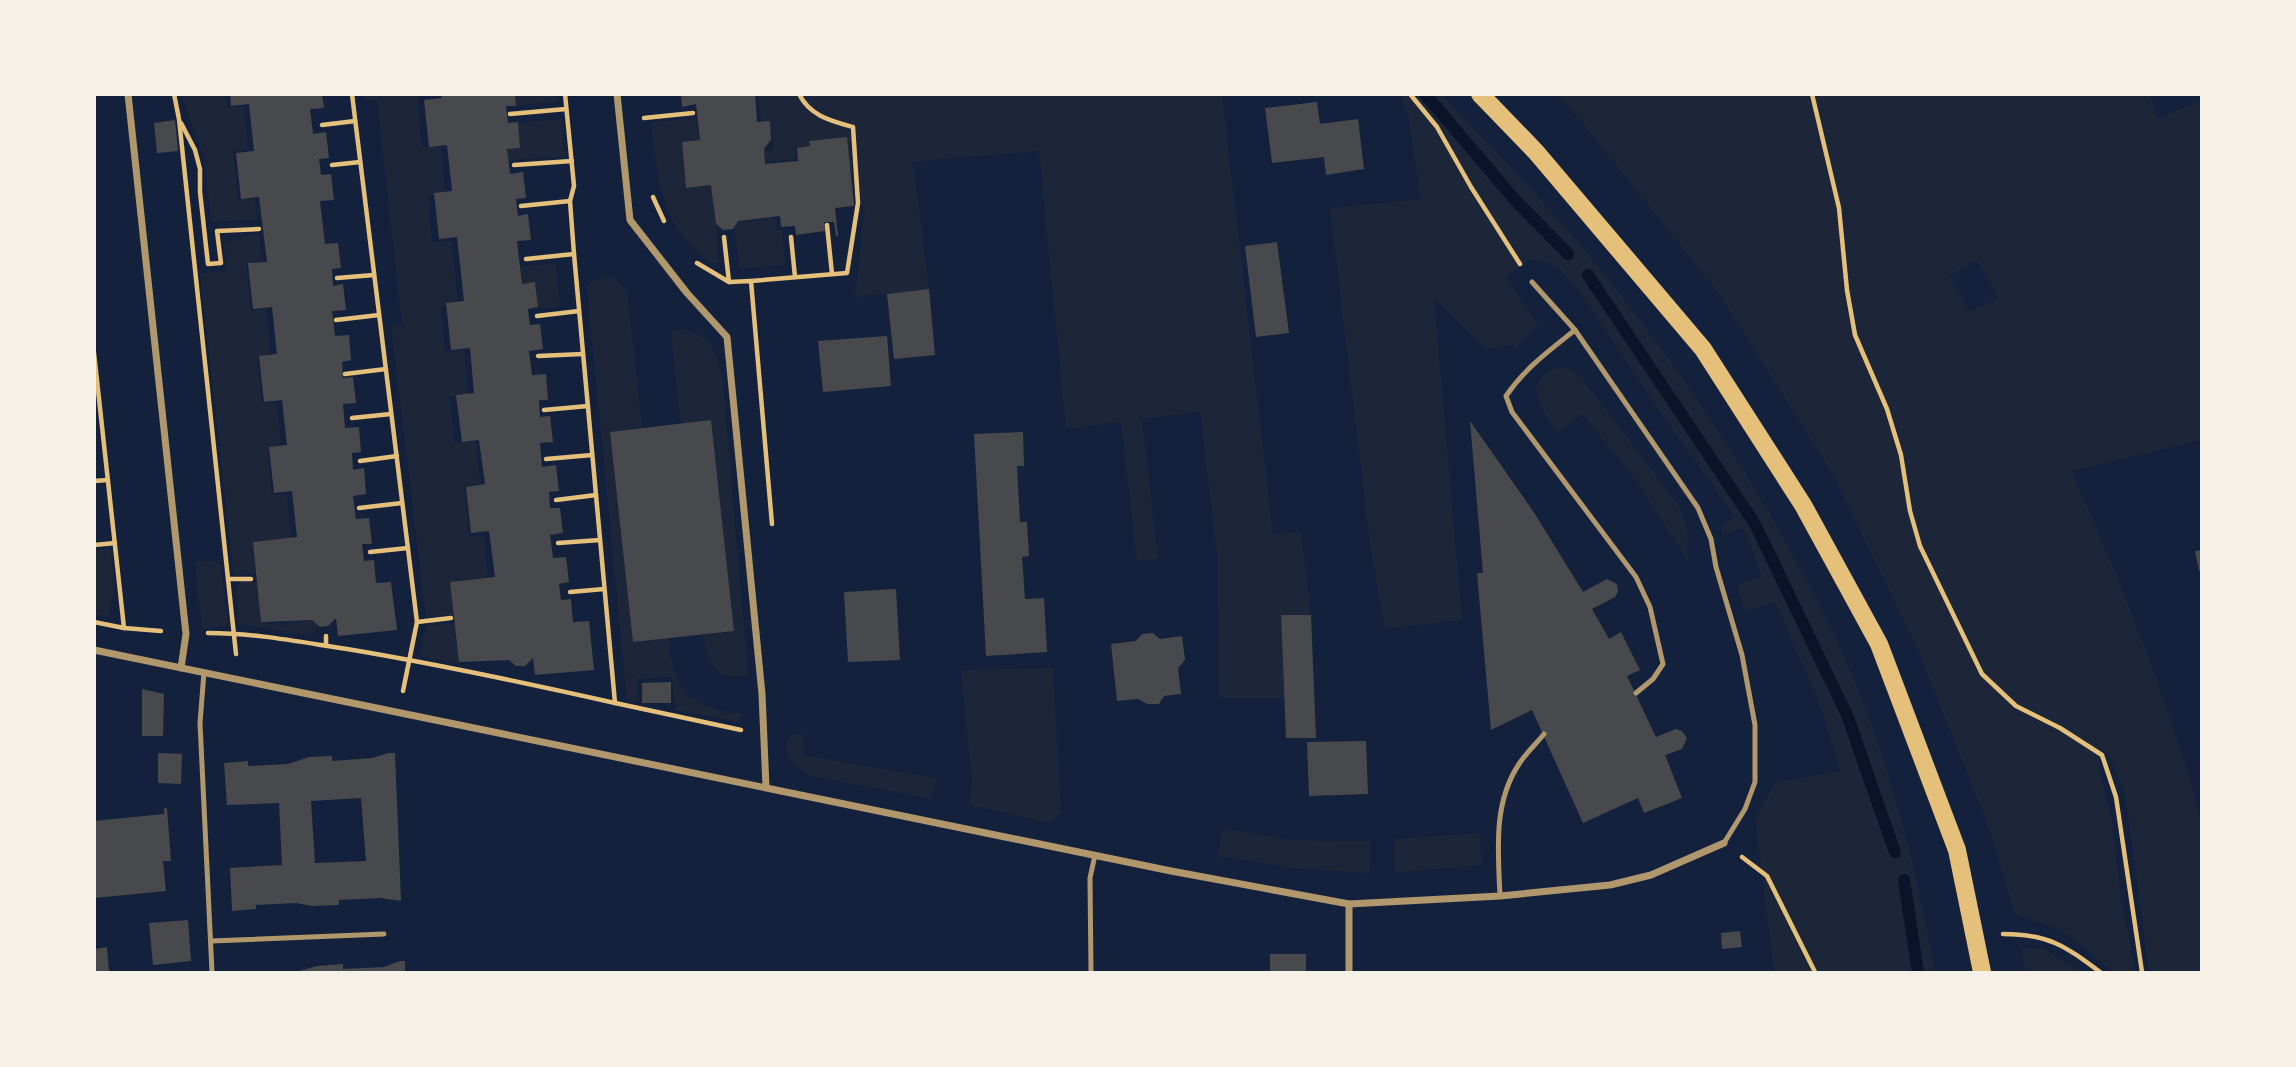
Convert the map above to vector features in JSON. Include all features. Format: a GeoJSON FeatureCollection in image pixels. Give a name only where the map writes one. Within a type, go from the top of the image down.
{"type":"FeatureCollection","features":[{"type":"Feature","properties":{"kind":"main road"},"geometry":{"type":"LineString","coordinates":[[1480,94],[1536,152],[1703,349],[1803,505],[1879,644],[1957,850],[1982,972]]}},
{"type":"Feature","properties":{"kind":"street"},"geometry":{"type":"LineString","coordinates":[[128,94],[186,634],[181,668]]}},
{"type":"Feature","properties":{"kind":"street"},"geometry":{"type":"LineString","coordinates":[[617,94],[630,220],[687,293],[727,337],[765,735],[766,787]]}},
{"type":"Feature","properties":{"kind":"street"},"geometry":{"type":"LineString","coordinates":[[94,650],[1095,855],[1349,904],[1610,885],[1651,875],[1724,843]]}},
{"type":"Feature","properties":{"kind":"street"},"geometry":{"type":"LineString","coordinates":[[1349,904],[1349,972]]}},
{"type":"Feature","properties":{"kind":"lane"},"geometry":{"type":"LineString","coordinates":[[1532,282],[1575,330],[1698,508],[1711,539],[1716,567],[1742,655],[1755,725],[1755,782],[1745,809],[1724,843]]}},
{"type":"Feature","properties":{"kind":"lane"},"geometry":{"type":"LineString","coordinates":[[1575,330],[1535,362],[1506,396],[1512,412],[1636,577],[1650,607],[1663,664],[1653,679],[1636,693]]}},
{"type":"Feature","properties":{"kind":"lane"},"geometry":{"type":"LineString","coordinates":[[204,672],[200,723],[212,972]]}},
{"type":"Feature","properties":{"kind":"lane"},"geometry":{"type":"LineString","coordinates":[[1500,895],[1498,832],[1502,800],[1518,765],[1544,734]]}},
{"type":"Feature","properties":{"kind":"lane"},"geometry":{"type":"LineString","coordinates":[[1091,972],[1090,878],[1095,855]]}},
{"type":"Feature","properties":{"kind":"lane"},"geometry":{"type":"LineString","coordinates":[[211,941],[384,933]]}},
{"type":"Feature","properties":{"kind":"path"},"geometry":{"type":"LineString","coordinates":[[174,94],[179,119],[238,679]]}},
{"type":"Feature","properties":{"kind":"path"},"geometry":{"type":"LineString","coordinates":[[352,94],[417,622],[398,712]]}},
{"type":"Feature","properties":{"kind":"path"},"geometry":{"type":"LineString","coordinates":[[565,94],[574,186],[570,201],[574,254],[615,703]]}},
{"type":"Feature","properties":{"kind":"path"},"geometry":{"type":"LineString","coordinates":[[751,281],[847,273],[858,203],[853,127],[827,119],[806,108],[799,94]]}},
{"type":"Feature","properties":{"kind":"path"},"geometry":{"type":"LineString","coordinates":[[1410,94],[1437,127],[1471,187],[1532,282]]}},
{"type":"Feature","properties":{"kind":"path"},"geometry":{"type":"LineString","coordinates":[[1812,94],[1839,208],[1847,290],[1855,335],[1887,409],[1901,455],[1910,511],[1920,546],[1982,674],[2016,706],[2060,728],[2102,755],[2116,797],[2142,972]]}},
{"type":"Feature","properties":{"kind":"path"},"geometry":{"type":"LineString","coordinates":[[510,114],[566,109]]}},
{"type":"Feature","properties":{"kind":"path"},"geometry":{"type":"LineString","coordinates":[[644,118],[693,113]]}},
{"type":"Feature","properties":{"kind":"path"},"geometry":{"type":"LineString","coordinates":[[179,119],[195,150],[200,169],[208,264],[221,263],[217,231],[259,229]]}},
{"type":"Feature","properties":{"kind":"path"},"geometry":{"type":"LineString","coordinates":[[322,125],[355,121]]}},
{"type":"Feature","properties":{"kind":"path"},"geometry":{"type":"LineString","coordinates":[[514,164],[572,161]]}},
{"type":"Feature","properties":{"kind":"path"},"geometry":{"type":"LineString","coordinates":[[332,164],[360,162]]}},
{"type":"Feature","properties":{"kind":"path"},"geometry":{"type":"LineString","coordinates":[[521,206],[570,201]]}},
{"type":"Feature","properties":{"kind":"path"},"geometry":{"type":"LineString","coordinates":[[827,226],[832,274]]}},
{"type":"Feature","properties":{"kind":"path"},"geometry":{"type":"LineString","coordinates":[[724,237],[729,282]]}},
{"type":"Feature","properties":{"kind":"path"},"geometry":{"type":"LineString","coordinates":[[791,237],[795,277]]}},
{"type":"Feature","properties":{"kind":"path"},"geometry":{"type":"LineString","coordinates":[[526,259],[574,254]]}},
{"type":"Feature","properties":{"kind":"path"},"geometry":{"type":"LineString","coordinates":[[337,278],[374,275]]}},
{"type":"Feature","properties":{"kind":"path"},"geometry":{"type":"LineString","coordinates":[[537,316],[579,311]]}},
{"type":"Feature","properties":{"kind":"path"},"geometry":{"type":"LineString","coordinates":[[336,320],[379,315]]}},
{"type":"Feature","properties":{"kind":"path"},"geometry":{"type":"LineString","coordinates":[[94,353],[124,628]]}},
{"type":"Feature","properties":{"kind":"path"},"geometry":{"type":"LineString","coordinates":[[538,356],[583,354]]}},
{"type":"Feature","properties":{"kind":"path"},"geometry":{"type":"LineString","coordinates":[[345,373],[386,369]]}},
{"type":"Feature","properties":{"kind":"path"},"geometry":{"type":"LineString","coordinates":[[544,410],[588,406]]}},
{"type":"Feature","properties":{"kind":"path"},"geometry":{"type":"LineString","coordinates":[[352,418],[391,414]]}},
{"type":"Feature","properties":{"kind":"path"},"geometry":{"type":"LineString","coordinates":[[546,459],[592,455]]}},
{"type":"Feature","properties":{"kind":"path"},"geometry":{"type":"LineString","coordinates":[[360,461],[397,456]]}},
{"type":"Feature","properties":{"kind":"path"},"geometry":{"type":"LineString","coordinates":[[94,481],[108,480]]}},
{"type":"Feature","properties":{"kind":"path"},"geometry":{"type":"LineString","coordinates":[[556,500],[596,495]]}},
{"type":"Feature","properties":{"kind":"path"},"geometry":{"type":"LineString","coordinates":[[359,508],[402,503]]}},
{"type":"Feature","properties":{"kind":"path"},"geometry":{"type":"LineString","coordinates":[[558,543],[600,540]]}},
{"type":"Feature","properties":{"kind":"path"},"geometry":{"type":"LineString","coordinates":[[94,545],[114,543]]}},
{"type":"Feature","properties":{"kind":"path"},"geometry":{"type":"LineString","coordinates":[[370,552],[408,548]]}},
{"type":"Feature","properties":{"kind":"path"},"geometry":{"type":"LineString","coordinates":[[228,579],[251,579]]}},
{"type":"Feature","properties":{"kind":"path"},"geometry":{"type":"LineString","coordinates":[[570,592],[604,589]]}},
{"type":"Feature","properties":{"kind":"path"},"geometry":{"type":"LineString","coordinates":[[417,622],[452,618]]}},
{"type":"Feature","properties":{"kind":"path"},"geometry":{"type":"LineString","coordinates":[[94,622],[186,634],[234,633],[326,646],[409,660],[765,735]]}},
{"type":"Feature","properties":{"kind":"path"},"geometry":{"type":"LineString","coordinates":[[326,635],[326,646]]}},
{"type":"Feature","properties":{"kind":"path"},"geometry":{"type":"LineString","coordinates":[[1724,843],[1767,876],[1815,972]]}},
{"type":"Feature","properties":{"kind":"path"},"geometry":{"type":"LineString","coordinates":[[1975,934],[2017,934],[2044,938],[2067,947],[2100,972]]}},
{"type":"Feature","properties":{"kind":"shaded area"},"geometry":{"type":"Polygon","coordinates":[[[2149,94],[2158,118],[2201,100],[2201,440],[2072,471],[2154,671],[2187,768],[2201,821],[2201,972],[2149,972],[2125,793],[2113,763],[2101,747],[2099,767],[2112,822],[2121,900],[2136,972],[2113,972],[2061,930],[2015,914],[1987,823],[1918,651],[1834,476],[1719,294],[1575,114],[1556,95],[2149,94]],[[1977,260],[1950,276],[1969,312],[1998,298],[1977,260]]]}},
{"type":"Feature","properties":{"kind":"shaded area"},"geometry":{"type":"Polygon","coordinates":[[[181,95],[226,95],[228,107],[244,106],[248,149],[233,151],[238,199],[255,199],[257,220],[211,222],[204,156],[181,95]]]}},
{"type":"Feature","properties":{"kind":"shaded area"},"geometry":{"type":"Polygon","coordinates":[[[364,95],[435,95],[417,97],[422,148],[441,146],[445,193],[428,196],[432,242],[452,241],[458,304],[441,306],[445,351],[464,350],[468,395],[450,397],[454,443],[476,442],[480,484],[464,486],[469,536],[484,535],[488,578],[454,581],[456,614],[426,617],[391,326],[402,325],[377,100],[365,100],[364,95]]]}},
{"type":"Feature","properties":{"kind":"shaded area"},"geometry":{"type":"Polygon","coordinates":[[[514,95],[557,95],[557,102],[515,106],[514,95]]]}},
{"type":"Feature","properties":{"kind":"shaded area"},"geometry":{"type":"Polygon","coordinates":[[[758,95],[1222,95],[1273,535],[1301,531],[1311,615],[1281,616],[1284,698],[1219,698],[1217,553],[1200,412],[1142,419],[1158,559],[1137,561],[1121,422],[1066,429],[1039,151],[913,162],[929,289],[855,297],[865,206],[853,207],[846,139],[809,142],[809,148],[795,150],[796,159],[765,162],[764,151],[773,149],[771,123],[761,123],[758,95]]]}},
{"type":"Feature","properties":{"kind":"shaded area"},"geometry":{"type":"Polygon","coordinates":[[[1400,95],[1442,95],[1546,205],[1653,336],[1753,486],[1783,537],[1838,643],[1870,721],[1908,847],[1935,972],[1774,972],[1755,818],[1776,782],[1840,771],[1820,705],[1775,602],[1745,612],[1737,585],[1762,576],[1743,528],[1722,535],[1722,525],[1735,517],[1581,294],[1561,270],[1545,262],[1530,260],[1506,277],[1538,324],[1516,348],[1511,345],[1486,349],[1434,299],[1462,620],[1385,629],[1370,544],[1330,208],[1421,199],[1408,115],[1400,95]]]}},
{"type":"Feature","properties":{"kind":"shaded area"},"geometry":{"type":"Polygon","coordinates":[[[697,117],[699,140],[682,142],[686,186],[712,184],[719,263],[709,263],[680,232],[664,200],[656,164],[651,123],[697,117]]]}},
{"type":"Feature","properties":{"kind":"shaded area"},"geometry":{"type":"Polygon","coordinates":[[[561,119],[565,156],[508,161],[507,149],[516,123],[561,119]]]}},
{"type":"Feature","properties":{"kind":"shaded area"},"geometry":{"type":"Polygon","coordinates":[[[775,218],[776,230],[782,231],[785,265],[739,269],[734,222],[775,218]]]}},
{"type":"Feature","properties":{"kind":"shaded area"},"geometry":{"type":"Polygon","coordinates":[[[259,233],[262,262],[246,264],[251,311],[266,309],[271,356],[257,358],[262,403],[277,402],[281,447],[268,449],[272,495],[287,494],[291,539],[262,573],[234,575],[200,273],[228,271],[223,243],[259,233]]]}},
{"type":"Feature","properties":{"kind":"shaded area"},"geometry":{"type":"Polygon","coordinates":[[[556,263],[560,307],[537,309],[535,285],[520,286],[518,267],[556,263]]]}},
{"type":"Feature","properties":{"kind":"shaded area"},"geometry":{"type":"Polygon","coordinates":[[[613,277],[627,290],[642,428],[610,432],[633,642],[668,638],[674,670],[688,694],[711,708],[743,713],[739,722],[675,710],[672,677],[637,679],[637,702],[627,699],[587,287],[592,281],[613,277]]]}},
{"type":"Feature","properties":{"kind":"shaded area"},"geometry":{"type":"Polygon","coordinates":[[[683,329],[709,342],[717,356],[723,384],[748,675],[727,676],[720,673],[710,662],[703,634],[734,630],[711,421],[681,423],[671,335],[675,330],[683,329]]]}},
{"type":"Feature","properties":{"kind":"shaded area"},"geometry":{"type":"Polygon","coordinates":[[[1556,368],[1567,368],[1581,377],[1677,503],[1687,527],[1688,561],[1635,479],[1582,414],[1558,433],[1552,425],[1537,398],[1536,389],[1545,374],[1556,368]]]}},
{"type":"Feature","properties":{"kind":"shaded area"},"geometry":{"type":"Polygon","coordinates":[[[110,548],[115,585],[108,617],[95,614],[94,550],[110,548]]]}},
{"type":"Feature","properties":{"kind":"shaded area"},"geometry":{"type":"Polygon","coordinates":[[[220,560],[228,625],[202,628],[195,562],[220,560]]]}},
{"type":"Feature","properties":{"kind":"shaded area"},"geometry":{"type":"Polygon","coordinates":[[[240,582],[263,582],[268,625],[319,620],[314,636],[238,624],[236,587],[240,582]]]}},
{"type":"Feature","properties":{"kind":"shaded area"},"geometry":{"type":"Polygon","coordinates":[[[457,623],[461,665],[420,656],[427,625],[457,623]]]}},
{"type":"Feature","properties":{"kind":"shaded area"},"geometry":{"type":"Polygon","coordinates":[[[1053,668],[1061,812],[1050,823],[969,805],[972,784],[961,670],[1053,668]]]}},
{"type":"Feature","properties":{"kind":"shaded area"},"geometry":{"type":"Polygon","coordinates":[[[794,734],[803,734],[804,755],[937,778],[931,799],[811,776],[792,763],[786,752],[787,739],[794,734]]]}},
{"type":"Feature","properties":{"kind":"shaded area"},"geometry":{"type":"Polygon","coordinates":[[[1223,828],[1290,840],[1370,841],[1369,873],[1300,869],[1217,856],[1223,828]]]}},
{"type":"Feature","properties":{"kind":"shaded area"},"geometry":{"type":"Polygon","coordinates":[[[1479,833],[1482,865],[1395,873],[1394,839],[1479,833]]]}},
{"type":"Feature","properties":{"kind":"shaded area"},"geometry":{"type":"Polygon","coordinates":[[[2021,947],[2044,949],[2082,972],[2026,972],[2021,947]]]}},
{"type":"Feature","properties":{"kind":"building"},"geometry":{"type":"Polygon","coordinates":[[[230,94],[322,94],[324,108],[310,109],[313,134],[326,132],[329,158],[319,159],[321,175],[331,174],[334,200],[320,201],[325,244],[338,243],[341,268],[332,269],[333,286],[343,284],[346,310],[332,311],[335,336],[349,335],[351,360],[342,362],[343,378],[353,377],[356,403],[343,404],[345,428],[359,427],[361,452],[352,453],[353,470],[364,468],[366,494],[353,496],[356,519],[369,518],[372,544],[362,544],[364,561],[374,560],[376,583],[391,582],[397,630],[338,636],[336,618],[328,626],[320,627],[312,620],[261,622],[253,542],[297,537],[292,491],[274,493],[269,447],[287,445],[282,400],[264,402],[259,356],[277,354],[272,307],[253,309],[248,263],[267,262],[259,197],[241,199],[236,153],[254,151],[249,104],[231,106],[230,94]]]}},
{"type":"Feature","properties":{"kind":"building"},"geometry":{"type":"Polygon","coordinates":[[[441,94],[515,94],[516,106],[506,106],[508,123],[518,122],[520,148],[507,149],[510,174],[523,172],[526,198],[516,199],[518,216],[528,214],[531,240],[517,241],[522,284],[535,282],[538,307],[528,309],[530,325],[540,324],[543,349],[529,351],[532,375],[546,374],[548,400],[539,400],[540,417],[550,416],[553,442],[540,443],[542,467],[556,465],[559,491],[549,492],[550,508],[560,508],[563,533],[550,535],[553,558],[566,557],[569,582],[559,584],[561,600],[571,599],[573,622],[589,621],[594,670],[535,675],[533,658],[525,666],[516,666],[509,660],[459,662],[450,582],[495,577],[489,531],[471,533],[466,487],[485,484],[479,440],[462,442],[456,395],[474,393],[470,348],[451,350],[446,303],[464,301],[457,237],[439,239],[434,193],[452,191],[447,145],[429,147],[424,100],[442,98],[441,94]]]}},
{"type":"Feature","properties":{"kind":"building"},"geometry":{"type":"Polygon","coordinates":[[[681,94],[755,94],[757,122],[770,121],[771,140],[764,149],[765,164],[798,161],[797,148],[810,146],[809,141],[847,137],[854,206],[835,208],[838,236],[834,222],[824,222],[825,231],[796,235],[795,226],[781,227],[780,216],[738,221],[733,229],[723,230],[716,224],[711,185],[686,188],[682,142],[700,140],[696,104],[682,107],[681,94]]]}},
{"type":"Feature","properties":{"kind":"building"},"geometry":{"type":"Polygon","coordinates":[[[1317,102],[1320,124],[1358,119],[1364,169],[1326,175],[1324,157],[1272,163],[1265,108],[1317,102]]]}},
{"type":"Feature","properties":{"kind":"building"},"geometry":{"type":"Polygon","coordinates":[[[175,120],[178,151],[157,153],[154,123],[175,120]]]}},
{"type":"Feature","properties":{"kind":"building"},"geometry":{"type":"Polygon","coordinates":[[[1277,242],[1289,333],[1256,337],[1245,246],[1277,242]]]}},
{"type":"Feature","properties":{"kind":"building"},"geometry":{"type":"Polygon","coordinates":[[[929,289],[935,355],[894,359],[887,294],[929,289]]]}},
{"type":"Feature","properties":{"kind":"building"},"geometry":{"type":"Polygon","coordinates":[[[887,336],[891,386],[823,392],[818,341],[887,336]]]}},
{"type":"Feature","properties":{"kind":"building"},"geometry":{"type":"Polygon","coordinates":[[[711,420],[734,631],[633,642],[610,432],[711,420]]]}},
{"type":"Feature","properties":{"kind":"building"},"geometry":{"type":"Polygon","coordinates":[[[1470,421],[1535,514],[1583,592],[1607,579],[1617,584],[1618,592],[1615,597],[1592,609],[1609,639],[1621,632],[1640,670],[1627,676],[1656,737],[1676,729],[1682,731],[1687,738],[1682,749],[1665,755],[1682,798],[1644,813],[1638,798],[1583,823],[1532,710],[1491,730],[1477,573],[1483,573],[1470,421]]]}},
{"type":"Feature","properties":{"kind":"building"},"geometry":{"type":"Polygon","coordinates":[[[1023,432],[1024,466],[1017,466],[1020,522],[1027,522],[1029,556],[1022,557],[1025,599],[1044,598],[1047,652],[986,656],[974,434],[1023,432]]]}},
{"type":"Feature","properties":{"kind":"building"},"geometry":{"type":"Polygon","coordinates":[[[2202,550],[2202,571],[2199,571],[2195,551],[2202,550]]]}},
{"type":"Feature","properties":{"kind":"building"},"geometry":{"type":"Polygon","coordinates":[[[896,589],[900,660],[848,662],[844,592],[896,589]]]}},
{"type":"Feature","properties":{"kind":"building"},"geometry":{"type":"Polygon","coordinates":[[[1281,615],[1311,615],[1316,738],[1286,738],[1281,615]]]}},
{"type":"Feature","properties":{"kind":"building"},"geometry":{"type":"Polygon","coordinates":[[[1153,633],[1160,639],[1182,636],[1185,660],[1178,668],[1181,694],[1164,696],[1159,704],[1147,704],[1138,699],[1117,701],[1111,644],[1136,641],[1142,634],[1153,633]]]}},
{"type":"Feature","properties":{"kind":"building"},"geometry":{"type":"Polygon","coordinates":[[[671,682],[671,703],[642,703],[642,683],[671,682]]]}},
{"type":"Feature","properties":{"kind":"building"},"geometry":{"type":"Polygon","coordinates":[[[142,689],[164,694],[163,736],[142,736],[142,689]]]}},
{"type":"Feature","properties":{"kind":"building"},"geometry":{"type":"Polygon","coordinates":[[[1366,741],[1368,794],[1309,796],[1307,742],[1366,741]]]}},
{"type":"Feature","properties":{"kind":"building"},"geometry":{"type":"Polygon","coordinates":[[[158,753],[182,754],[181,784],[158,783],[158,753]]]}},
{"type":"Feature","properties":{"kind":"building"},"geometry":{"type":"Polygon","coordinates":[[[395,753],[401,901],[380,898],[339,900],[339,905],[256,905],[256,909],[232,911],[230,868],[282,865],[279,803],[227,805],[224,763],[248,761],[248,766],[288,764],[309,757],[332,756],[332,761],[395,753]],[[361,798],[311,801],[315,863],[366,861],[361,798]]]}},
{"type":"Feature","properties":{"kind":"building"},"geometry":{"type":"Polygon","coordinates":[[[164,808],[167,808],[171,861],[163,861],[166,891],[94,898],[94,821],[164,814],[164,808]]]}},
{"type":"Feature","properties":{"kind":"building"},"geometry":{"type":"Polygon","coordinates":[[[188,920],[191,961],[153,965],[149,923],[188,920]]]}},
{"type":"Feature","properties":{"kind":"building"},"geometry":{"type":"Polygon","coordinates":[[[1740,931],[1742,947],[1722,949],[1721,933],[1740,931]]]}},
{"type":"Feature","properties":{"kind":"building"},"geometry":{"type":"Polygon","coordinates":[[[107,947],[109,972],[94,972],[94,949],[107,947]]]}},
{"type":"Feature","properties":{"kind":"building"},"geometry":{"type":"Polygon","coordinates":[[[1270,954],[1306,954],[1306,972],[1270,972],[1270,954]]]}},
{"type":"Feature","properties":{"kind":"building"},"geometry":{"type":"Polygon","coordinates":[[[405,961],[405,972],[296,972],[317,966],[343,964],[343,969],[384,967],[405,961]]]}},
{"type":"Feature","properties":{"kind":"waterway"},"geometry":{"type":"LineString","coordinates":[[1425,94],[1516,201],[1568,254]]}},
{"type":"Feature","properties":{"kind":"waterway"},"geometry":{"type":"LineString","coordinates":[[1588,275],[1755,524],[1847,715],[1895,852]]}},
{"type":"Feature","properties":{"kind":"waterway"},"geometry":{"type":"LineString","coordinates":[[1904,880],[1918,972]]}}]}
